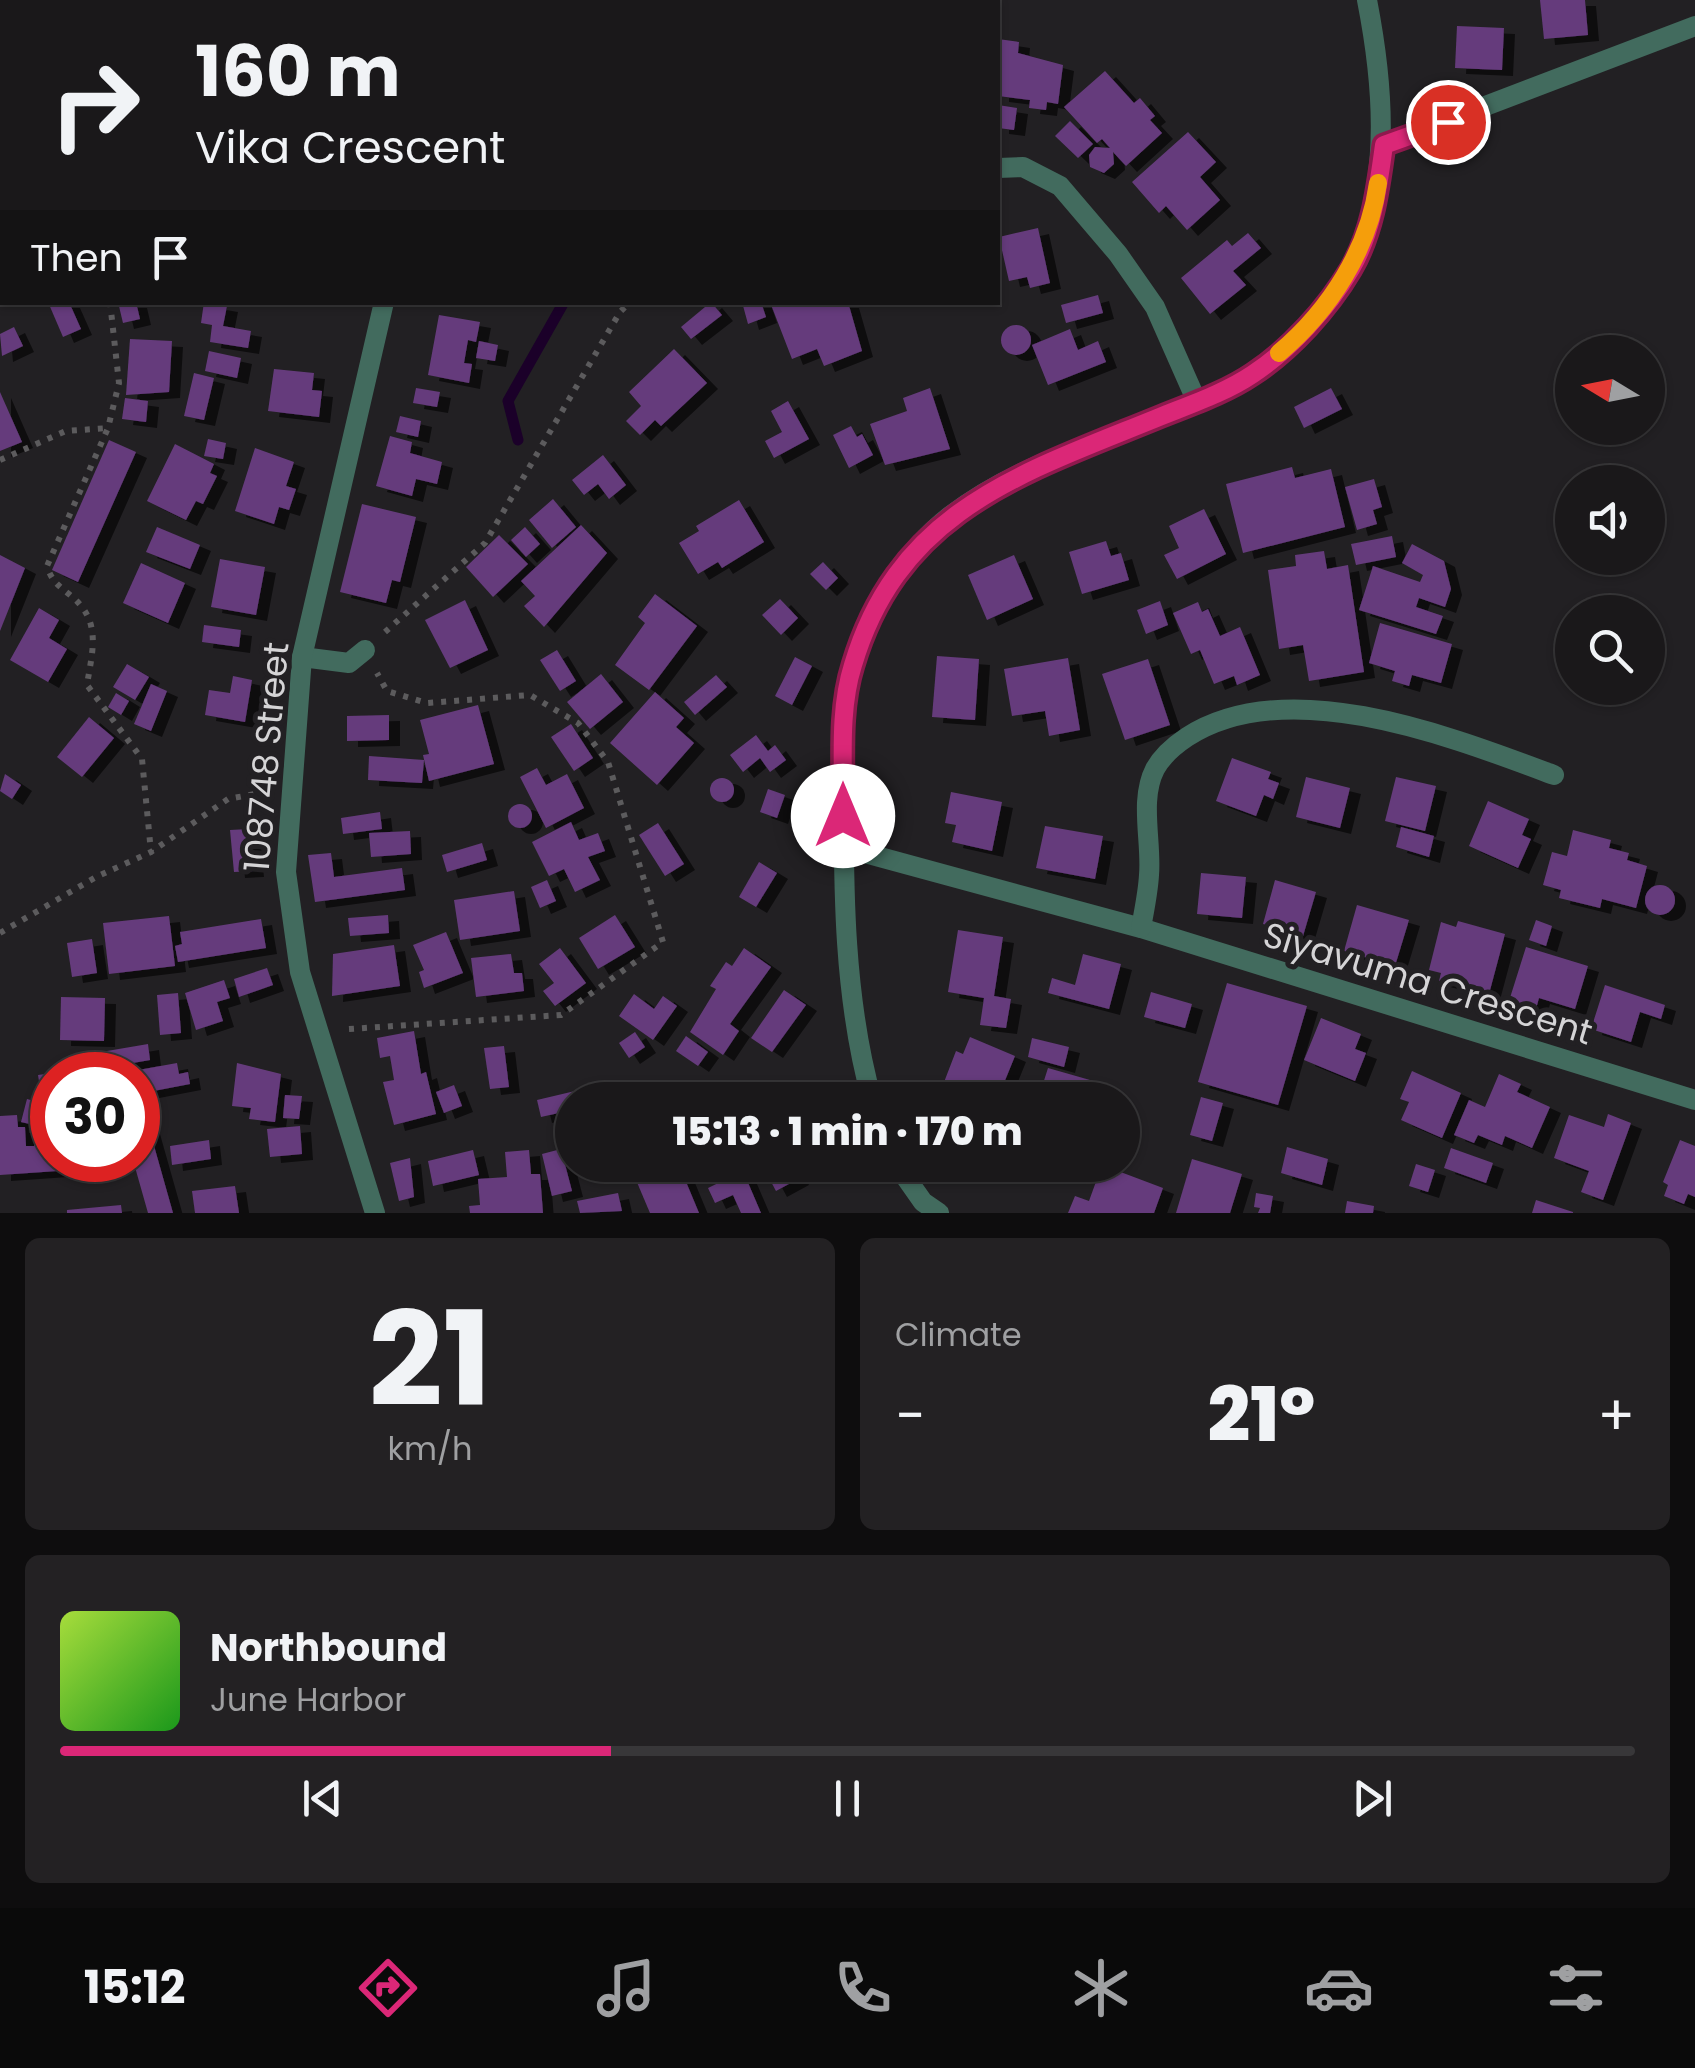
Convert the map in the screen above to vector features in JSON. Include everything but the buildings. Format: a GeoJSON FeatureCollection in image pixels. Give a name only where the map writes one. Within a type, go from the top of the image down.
{"type":"FeatureCollection","features":[{"type":"Feature","properties":{"kind":"street"},"geometry":{"type":"LineString","coordinates":[[867,1082],[860,1058],[843,848],[844,720],[852,666],[874,612],[904,561],[951,515],[1037,466],[1197,402],[1252,375],[1298,337],[1351,269],[1375,209],[1384,145],[1382,77],[1367,0]]}},
{"type":"Feature","properties":{"kind":"street"},"geometry":{"type":"LineString","coordinates":[[1384,145],[1695,26]]}},
{"type":"Feature","properties":{"kind":"street"},"geometry":{"type":"LineString","coordinates":[[1000,168],[1023,167],[1043,174],[1060,186],[1095,226],[1154,308],[1197,402]]}},
{"type":"Feature","properties":{"kind":"street","name":"108748 Street"},"geometry":{"type":"LineString","coordinates":[[375,1213],[318,1032],[289,913],[289,788],[302,658],[383,305]]}},
{"type":"Feature","properties":{"kind":"street"},"geometry":{"type":"LineString","coordinates":[[302,658],[350,664],[365,650]]}},
{"type":"Feature","properties":{"kind":"street"},"geometry":{"type":"LineString","coordinates":[[1141,928],[1149,874],[1148,800],[1154,770],[1172,747],[1206,724],[1238,712],[1305,708],[1360,718],[1470,744],[1554,776]]}},
{"type":"Feature","properties":{"kind":"street","name":"Siyavuma Crescent"},"geometry":{"type":"LineString","coordinates":[[843,848],[1141,928],[1695,1100]]}},
{"type":"Feature","properties":{"kind":"street"},"geometry":{"type":"LineString","coordinates":[[908,1182],[924,1209]]}},
{"type":"Feature","properties":{"kind":"path"},"geometry":{"type":"LineString","coordinates":[[110,305],[119,384],[108,428],[47,566],[53,584],[82,606],[94,633],[86,685],[142,758],[151,852]]}},
{"type":"Feature","properties":{"kind":"path"},"geometry":{"type":"LineString","coordinates":[[318,1032],[561,1015],[662,942],[608,762],[578,723],[530,695],[427,702],[387,692],[365,650],[485,543],[627,305]]}},
{"type":"Feature","properties":{"kind":"path"},"geometry":{"type":"LineString","coordinates":[[0,460],[66,431],[108,428]]}},
{"type":"Feature","properties":{"kind":"path"},"geometry":{"type":"LineString","coordinates":[[0,933],[96,877],[151,852],[228,799],[289,788]]}},
{"type":"Feature","properties":{"kind":"waterway"},"geometry":{"type":"LineString","coordinates":[[518,440],[508,401],[562,305]]}},
{"type":"Feature","properties":{"kind":"slow traffic"},"geometry":{"type":"LineString","coordinates":[[1279,353],[1298,337],[1351,269],[1375,209],[1378,183]]}},
{"type":"Feature","properties":{"kind":"route"},"geometry":{"type":"LineString","coordinates":[[843,816],[844,720],[852,666],[874,612],[904,561],[951,515],[1037,466],[1197,402],[1252,375],[1298,337],[1351,269],[1375,209],[1384,145],[1448,122]]}}]}
